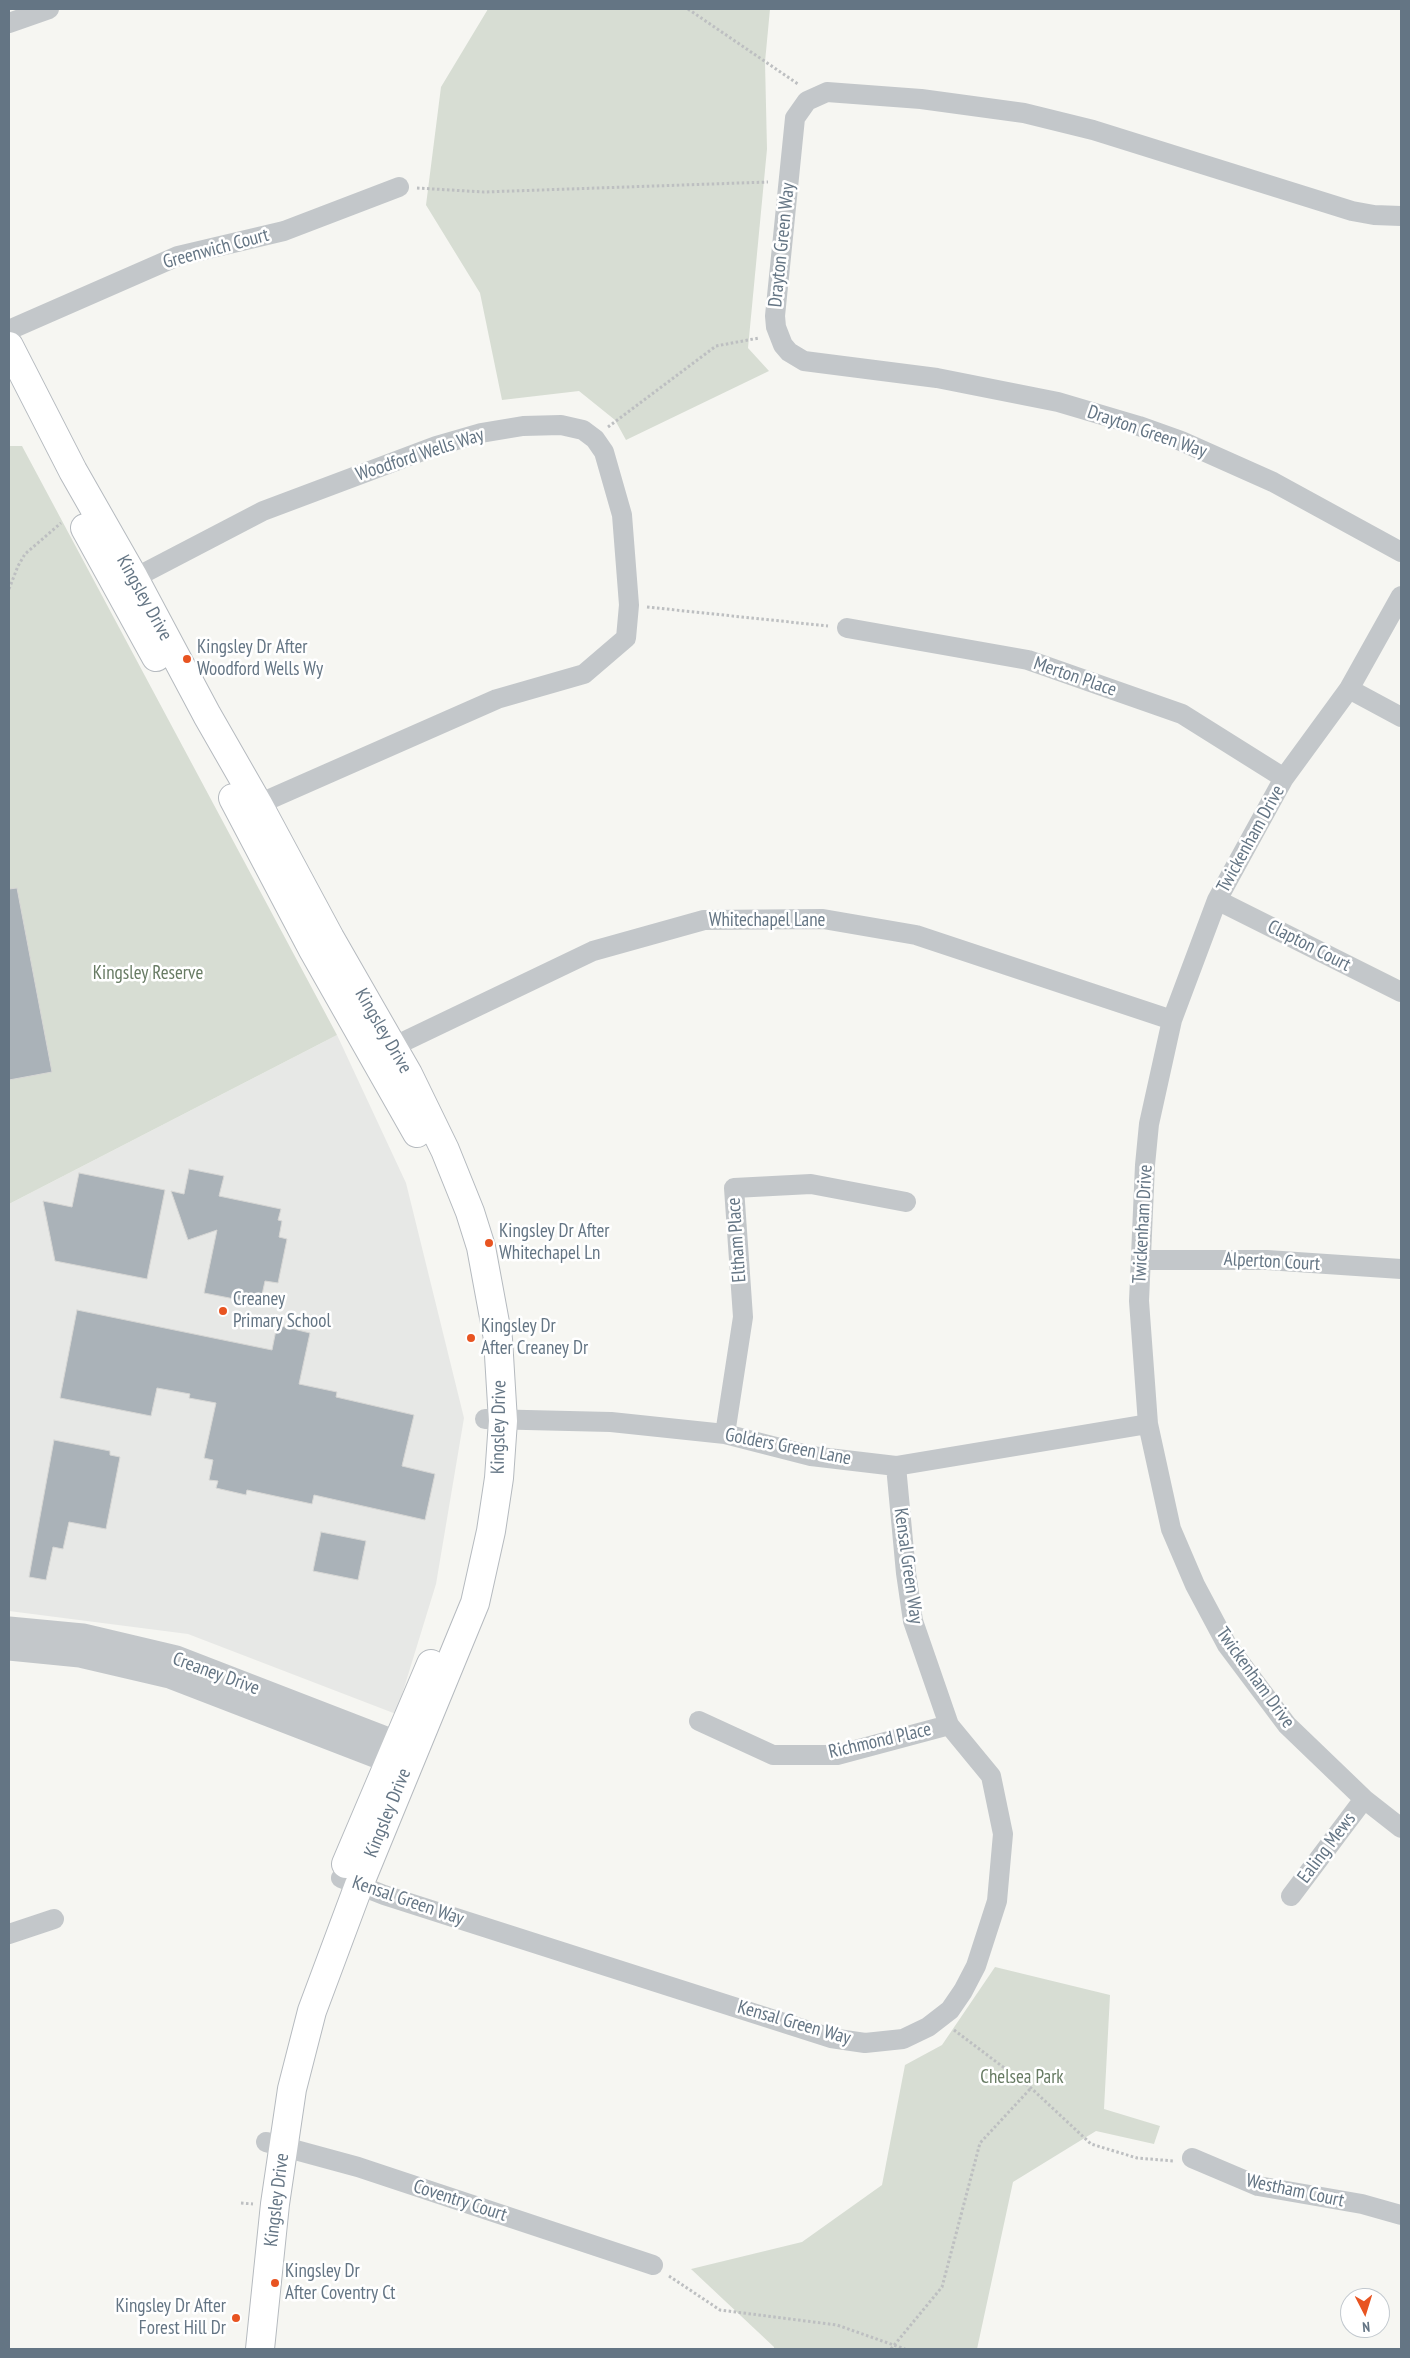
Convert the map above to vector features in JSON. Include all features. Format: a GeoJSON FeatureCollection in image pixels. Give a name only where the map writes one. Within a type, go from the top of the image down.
{"type":"FeatureCollection","features":[{"type":"Feature","properties":{"kind":"main road","name":"Kingsley Drive"},"geometry":{"type":"LineString","coordinates":[[9,346],[73,471],[125,583]]}},
{"type":"Feature","properties":{"kind":"main road","name":"Kingsley Drive"},"geometry":{"type":"LineString","coordinates":[[9,385],[125,583],[250,808],[312,948],[383,1052],[445,1191],[460,1234],[478,1317],[482,1357],[494,1420],[482,1476],[473,1533],[456,1598],[401,1755],[350,1882],[293,2008],[281,2059],[275,2145],[275,2204],[260,2349]]}},
{"type":"Feature","properties":{"kind":"main road","name":"Kingsley Drive"},"geometry":{"type":"LineString","coordinates":[[242,2349],[275,2145]]}},
{"type":"Feature","properties":{"kind":"street"},"geometry":{"type":"LineString","coordinates":[[9,23],[50,9]]}},
{"type":"Feature","properties":{"kind":"street"},"geometry":{"type":"LineString","coordinates":[[815,95],[827,92],[847,92],[979,105],[1024,113],[1093,130],[1352,211],[1374,215],[1401,216]]}},
{"type":"Feature","properties":{"kind":"street","name":"Drayton Green Way"},"geometry":{"type":"LineString","coordinates":[[815,95],[800,109],[795,118],[775,316],[779,337],[789,352],[813,363],[937,378],[1058,402],[1139,426],[1181,441],[1274,482],[1401,552]]}},
{"type":"Feature","properties":{"kind":"street","name":"Greenwich Court"},"geometry":{"type":"LineString","coordinates":[[9,330],[178,256],[284,230],[399,187]]}},
{"type":"Feature","properties":{"kind":"street","name":"Woodford Wells Way"},"geometry":{"type":"LineString","coordinates":[[125,583],[264,511],[436,446],[481,433],[523,426],[561,425],[583,430],[594,439]]}},
{"type":"Feature","properties":{"kind":"street"},"geometry":{"type":"LineString","coordinates":[[250,808],[497,699],[584,674],[626,638],[629,606],[622,515],[604,452],[594,439]]}},
{"type":"Feature","properties":{"kind":"street","name":"Twickenham Drive"},"geometry":{"type":"LineString","coordinates":[[1401,596],[1349,688],[1284,778],[1217,900],[1172,1020],[1149,1124],[1145,1165],[1139,1301],[1148,1424],[1171,1529],[1195,1585],[1227,1645],[1287,1725],[1364,1799],[1401,1828]]}},
{"type":"Feature","properties":{"kind":"street","name":"Merton Place"},"geometry":{"type":"LineString","coordinates":[[847,628],[1028,660],[1182,714],[1284,778]]}},
{"type":"Feature","properties":{"kind":"street"},"geometry":{"type":"LineString","coordinates":[[1349,688],[1401,717]]}},
{"type":"Feature","properties":{"kind":"street","name":"Clapton Court"},"geometry":{"type":"LineString","coordinates":[[1217,900],[1401,992]]}},
{"type":"Feature","properties":{"kind":"street","name":"Whitechapel Lane"},"geometry":{"type":"LineString","coordinates":[[383,1052],[593,950],[704,920],[823,919],[916,935],[1172,1020]]}},
{"type":"Feature","properties":{"kind":"street","name":"Eltham Place"},"geometry":{"type":"LineString","coordinates":[[725,1434],[743,1317],[734,1188],[811,1184],[906,1202]]}},
{"type":"Feature","properties":{"kind":"street","name":"Alperton Court"},"geometry":{"type":"LineString","coordinates":[[1142,1260],[1267,1260],[1401,1269]]}},
{"type":"Feature","properties":{"kind":"street","name":"Golders Green Lane"},"geometry":{"type":"LineString","coordinates":[[494,1420],[611,1422],[725,1434],[812,1456],[896,1466],[1148,1424]]}},
{"type":"Feature","properties":{"kind":"street","name":"Kensal Green Way"},"geometry":{"type":"LineString","coordinates":[[350,1882],[831,2038],[865,2043],[903,2039],[928,2027],[940,2018],[950,2010],[963,1991],[986,1941],[997,1900],[1003,1834],[991,1776],[949,1725],[913,1621],[906,1573],[896,1466]]}},
{"type":"Feature","properties":{"kind":"street","name":"Creaney Drive"},"geometry":{"type":"LineString","coordinates":[[9,1629],[83,1636],[176,1658],[401,1755]]}},
{"type":"Feature","properties":{"kind":"street","name":"Creaney Drive"},"geometry":{"type":"LineString","coordinates":[[9,1648],[80,1655],[170,1676],[401,1755]]}},
{"type":"Feature","properties":{"kind":"street","name":"Richmond Place"},"geometry":{"type":"LineString","coordinates":[[699,1721],[773,1756],[837,1755],[949,1725]]}},
{"type":"Feature","properties":{"kind":"street","name":"Ealing Mews"},"geometry":{"type":"LineString","coordinates":[[1291,1896],[1364,1799]]}},
{"type":"Feature","properties":{"kind":"street"},"geometry":{"type":"LineString","coordinates":[[9,1934],[54,1919]]}},
{"type":"Feature","properties":{"kind":"street","name":"Coventry Court"},"geometry":{"type":"LineString","coordinates":[[275,2145],[358,2166],[653,2265]]}},
{"type":"Feature","properties":{"kind":"street","name":"Westham Court"},"geometry":{"type":"LineString","coordinates":[[1183,2160],[1258,2186],[1362,2204],[1401,2215]]}},
{"type":"Feature","properties":{"kind":"path"},"geometry":{"type":"LineString","coordinates":[[688,9],[815,95]]}},
{"type":"Feature","properties":{"kind":"path"},"geometry":{"type":"LineString","coordinates":[[399,187],[484,192],[789,181]]}},
{"type":"Feature","properties":{"kind":"path"},"geometry":{"type":"LineString","coordinates":[[594,439],[615,420],[716,346],[749,339],[779,337]]}},
{"type":"Feature","properties":{"kind":"path"},"geometry":{"type":"LineString","coordinates":[[9,589],[25,554],[64,520]]}},
{"type":"Feature","properties":{"kind":"path"},"geometry":{"type":"LineString","coordinates":[[629,606],[847,628]]}},
{"type":"Feature","properties":{"kind":"path"},"geometry":{"type":"LineString","coordinates":[[940,2018],[964,2039],[1031,2088],[1091,2144],[1137,2158],[1183,2160]]}},
{"type":"Feature","properties":{"kind":"path"},"geometry":{"type":"LineString","coordinates":[[891,2349],[942,2287],[980,2143],[1031,2088]]}},
{"type":"Feature","properties":{"kind":"path"},"geometry":{"type":"LineString","coordinates":[[653,2265],[720,2310],[837,2325],[906,2349]]}},
{"type":"Feature","properties":{"kind":"shaded area","name":"Creaney Primary School"},"geometry":{"type":"Polygon","coordinates":[[[337,1035],[406,1183],[464,1418],[436,1584],[396,1714],[188,1634],[9,1611],[9,1204],[337,1035]]]}},
{"type":"Feature","properties":{"kind":"green space"},"geometry":{"type":"Polygon","coordinates":[[[488,9],[770,9],[765,62],[767,149],[748,348],[769,371],[626,440],[615,420],[579,391],[502,400],[480,293],[426,205],[441,87],[488,9]]]}},
{"type":"Feature","properties":{"kind":"green space","name":"Kingsley Reserve"},"geometry":{"type":"Polygon","coordinates":[[[9,446],[22,446],[337,1035],[9,1204],[9,446]]]}},
{"type":"Feature","properties":{"kind":"green space","name":"Chelsea Park"},"geometry":{"type":"Polygon","coordinates":[[[995,1967],[1110,1995],[1104,2109],[1160,2126],[1154,2144],[1096,2131],[1013,2182],[977,2349],[774,2349],[691,2269],[802,2242],[882,2185],[905,2065],[942,2045],[995,1967]]]}},
{"type":"Feature","properties":{"kind":"building"},"geometry":{"type":"Polygon","coordinates":[[[17,888],[52,1072],[9,1080],[9,889],[17,888]]]}},
{"type":"Feature","properties":{"kind":"building"},"geometry":{"type":"Polygon","coordinates":[[[189,1169],[224,1176],[219,1196],[281,1209],[278,1220],[282,1221],[279,1237],[287,1239],[278,1283],[265,1281],[260,1304],[204,1293],[217,1230],[188,1240],[171,1191],[184,1194],[189,1169]]]}},
{"type":"Feature","properties":{"kind":"building"},"geometry":{"type":"Polygon","coordinates":[[[79,1173],[165,1190],[147,1279],[55,1261],[43,1201],[72,1207],[79,1173]]]}},
{"type":"Feature","properties":{"kind":"building"},"geometry":{"type":"Polygon","coordinates":[[[77,1310],[272,1350],[277,1325],[310,1333],[299,1384],[337,1392],[336,1397],[414,1415],[402,1466],[435,1474],[425,1520],[314,1495],[312,1504],[247,1490],[246,1495],[216,1488],[218,1481],[209,1480],[213,1460],[204,1458],[216,1403],[189,1398],[190,1394],[157,1388],[151,1416],[60,1398],[77,1310]]]}},
{"type":"Feature","properties":{"kind":"building"},"geometry":{"type":"Polygon","coordinates":[[[54,1440],[110,1451],[110,1455],[120,1457],[106,1529],[69,1522],[63,1549],[53,1547],[46,1580],[29,1577],[54,1440]]]}},
{"type":"Feature","properties":{"kind":"building"},"geometry":{"type":"Polygon","coordinates":[[[321,1532],[366,1541],[358,1580],[313,1571],[321,1532]]]}},
{"type":"Feature","properties":{"kind":"place","name":"Kingsley Dr After Woodford Wells Wy"},"geometry":{"type":"Point","coordinates":[187,659]}},
{"type":"Feature","properties":{"kind":"place","name":"Kingsley Dr After Whitechapel Ln"},"geometry":{"type":"Point","coordinates":[489,1243]}},
{"type":"Feature","properties":{"kind":"place","name":"Creaney Primary School"},"geometry":{"type":"Point","coordinates":[223,1311]}},
{"type":"Feature","properties":{"kind":"place","name":"Kingsley Dr After Creaney Dr"},"geometry":{"type":"Point","coordinates":[471,1338]}},
{"type":"Feature","properties":{"kind":"place","name":"Kingsley Dr After Coventry Ct"},"geometry":{"type":"Point","coordinates":[275,2283]}},
{"type":"Feature","properties":{"kind":"place","name":"Kingsley Dr After Forest Hill Dr"},"geometry":{"type":"Point","coordinates":[236,2318]}}]}
